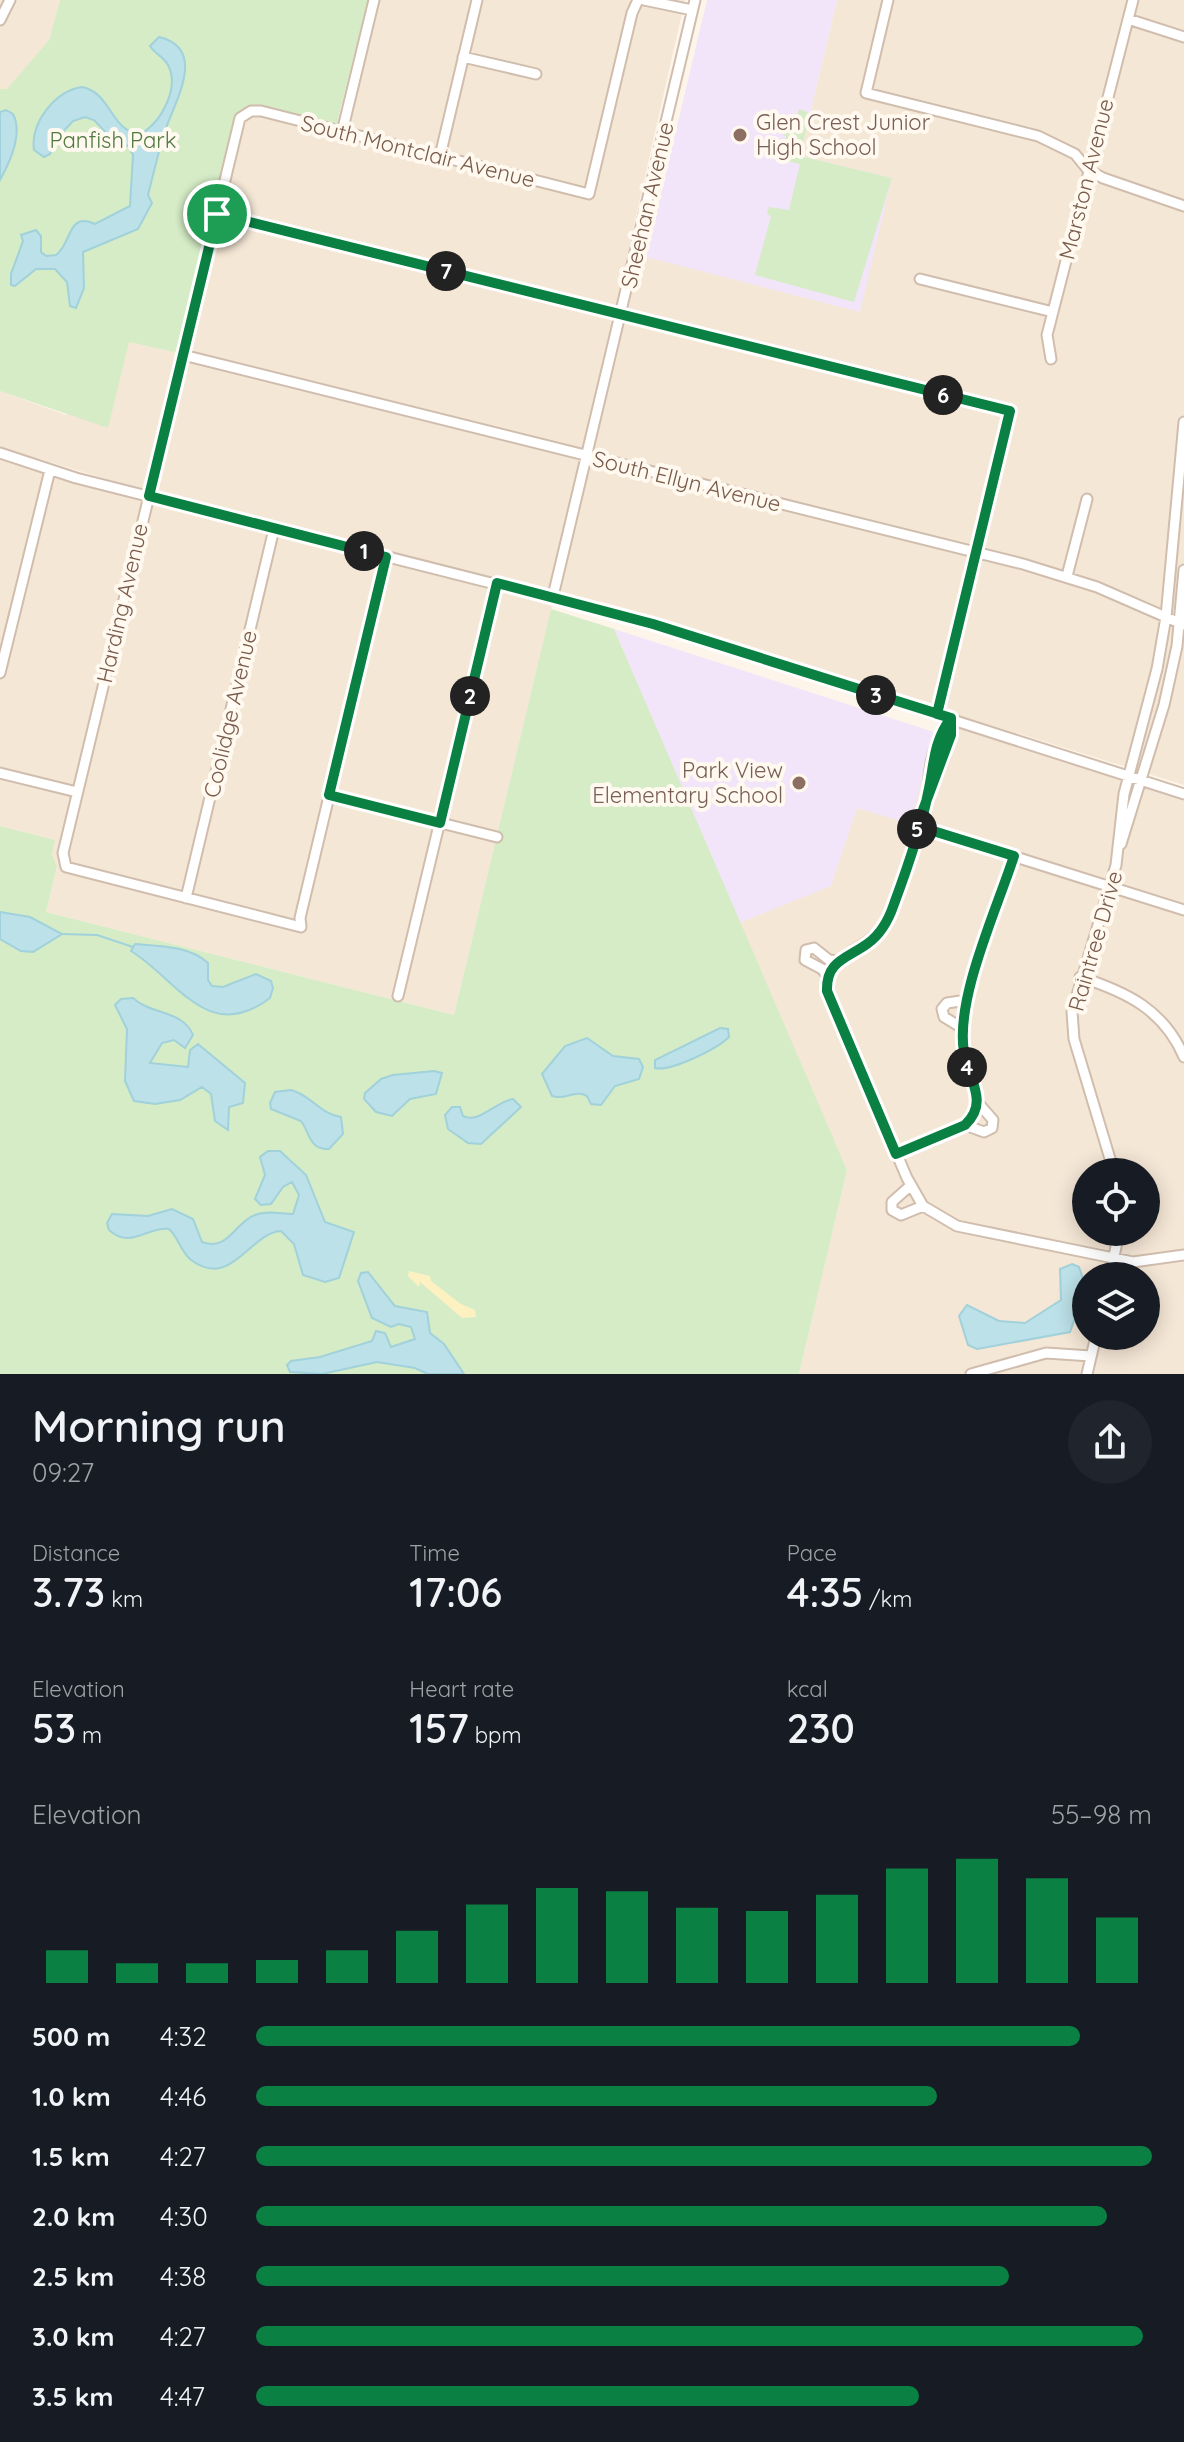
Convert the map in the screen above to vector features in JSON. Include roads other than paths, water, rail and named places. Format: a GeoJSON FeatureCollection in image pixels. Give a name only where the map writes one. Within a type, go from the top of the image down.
{"type":"FeatureCollection","features":[{"type":"Feature","properties":{"kind":"street"},"geometry":{"type":"LineString","coordinates":[[0,20],[10,0]]}},
{"type":"Feature","properties":{"kind":"street"},"geometry":{"type":"LineString","coordinates":[[342,132],[374,0]]}},
{"type":"Feature","properties":{"kind":"street"},"geometry":{"type":"LineString","coordinates":[[440,156],[477,0]]}},
{"type":"Feature","properties":{"kind":"street"},"geometry":{"type":"LineString","coordinates":[[641,0],[694,5]]}},
{"type":"Feature","properties":{"kind":"street","name":"South Montclair Avenue"},"geometry":{"type":"LineString","coordinates":[[247,113],[261,111],[589,194],[632,13],[641,0]]}},
{"type":"Feature","properties":{"kind":"street"},"geometry":{"type":"LineString","coordinates":[[888,0],[866,93],[1038,136],[1075,154],[1088,170],[1103,178],[1184,206]]}},
{"type":"Feature","properties":{"kind":"street","name":"Marston Avenue"},"geometry":{"type":"LineString","coordinates":[[1051,359],[1047,335],[1133,0]]}},
{"type":"Feature","properties":{"kind":"street","name":"Sheehan Avenue"},"geometry":{"type":"LineString","coordinates":[[553,596],[694,5]]}},
{"type":"Feature","properties":{"kind":"street"},"geometry":{"type":"LineString","coordinates":[[1128,19],[1184,37]]}},
{"type":"Feature","properties":{"kind":"street"},"geometry":{"type":"LineString","coordinates":[[463,57],[536,74]]}},
{"type":"Feature","properties":{"kind":"street","name":"Harding Avenue"},"geometry":{"type":"LineString","coordinates":[[186,898],[72,870],[62,858],[238,123],[247,113]]}},
{"type":"Feature","properties":{"kind":"street"},"geometry":{"type":"LineString","coordinates":[[217,214],[1010,411],[937,714]]}},
{"type":"Feature","properties":{"kind":"street"},"geometry":{"type":"LineString","coordinates":[[920,279],[1053,312]]}},
{"type":"Feature","properties":{"kind":"street","name":"South Ellyn Avenue"},"geometry":{"type":"LineString","coordinates":[[183,355],[1067,576],[1182,624]]}},
{"type":"Feature","properties":{"kind":"street","name":"Raintree Drive"},"geometry":{"type":"LineString","coordinates":[[1120,848],[1124,794],[1166,617],[1184,422]]}},
{"type":"Feature","properties":{"kind":"street"},"geometry":{"type":"LineString","coordinates":[[0,453],[50,470],[274,529],[553,596],[951,718],[1184,794]]}},
{"type":"Feature","properties":{"kind":"street"},"geometry":{"type":"LineString","coordinates":[[0,673],[50,470]]}},
{"type":"Feature","properties":{"kind":"street"},"geometry":{"type":"LineString","coordinates":[[1067,576],[1087,499]]}},
{"type":"Feature","properties":{"kind":"street","name":"Coolidge Avenue"},"geometry":{"type":"LineString","coordinates":[[186,898],[274,529]]}},
{"type":"Feature","properties":{"kind":"street"},"geometry":{"type":"LineString","coordinates":[[186,898],[301,927],[300,918],[386,557]]}},
{"type":"Feature","properties":{"kind":"street","name":"Raintree Drive"},"geometry":{"type":"LineString","coordinates":[[1110,1158],[1074,1039],[1072,1012],[1164,705],[1182,624],[1184,570]]}},
{"type":"Feature","properties":{"kind":"street"},"geometry":{"type":"LineString","coordinates":[[398,996],[497,583]]}},
{"type":"Feature","properties":{"kind":"street"},"geometry":{"type":"LineString","coordinates":[[827,976],[839,961],[868,944],[889,917],[917,826],[951,735],[951,718]]}},
{"type":"Feature","properties":{"kind":"street"},"geometry":{"type":"LineString","coordinates":[[0,773],[77,792]]}},
{"type":"Feature","properties":{"kind":"street"},"geometry":{"type":"LineString","coordinates":[[329,795],[497,837]]}},
{"type":"Feature","properties":{"kind":"street"},"geometry":{"type":"LineString","coordinates":[[917,826],[1184,910]]}},
{"type":"Feature","properties":{"kind":"street"},"geometry":{"type":"LineString","coordinates":[[965,1125],[984,1132],[992,1128],[993,1120],[979,1104],[964,1054],[962,1028],[967,1000],[1014,856]]}},
{"type":"Feature","properties":{"kind":"street"},"geometry":{"type":"LineString","coordinates":[[839,961],[829,960],[814,948],[806,950],[805,960],[822,969],[827,976],[827,991],[910,1186],[923,1206],[957,1226],[1114,1258],[1147,1263],[1184,1255]]}},
{"type":"Feature","properties":{"kind":"street"},"geometry":{"type":"LineString","coordinates":[[1080,977],[1120,991],[1150,1009],[1177,1041],[1184,1057]]}},
{"type":"Feature","properties":{"kind":"street"},"geometry":{"type":"LineString","coordinates":[[962,1028],[944,1017],[942,1009],[947,1003],[967,1000]]}},
{"type":"Feature","properties":{"kind":"street"},"geometry":{"type":"LineString","coordinates":[[896,1154],[965,1125],[974,1117],[979,1104]]}},
{"type":"Feature","properties":{"kind":"street"},"geometry":{"type":"LineString","coordinates":[[910,1186],[892,1202],[892,1210],[901,1215],[923,1206]]}},
{"type":"Feature","properties":{"kind":"street"},"geometry":{"type":"LineString","coordinates":[[1113,1262],[1116,1246]]}},
{"type":"Feature","properties":{"kind":"street"},"geometry":{"type":"LineString","coordinates":[[1087,1374],[1092,1350]]}},
{"type":"Feature","properties":{"kind":"street"},"geometry":{"type":"LineString","coordinates":[[971,1374],[1046,1353],[1091,1356]]}},
{"type":"Feature","properties":{"kind":"water"},"geometry":{"type":"Polygon","coordinates":[[[159,37],[174,43],[182,53],[184,80],[156,164],[148,195],[152,203],[138,229],[83,252],[84,288],[76,308],[70,306],[67,282],[55,269],[36,269],[15,286],[11,285],[11,274],[23,241],[21,235],[36,230],[41,236],[41,252],[46,256],[56,255],[79,222],[95,224],[130,206],[133,155],[128,146],[110,137],[94,120],[85,117],[73,121],[57,138],[50,154],[44,157],[34,150],[34,140],[46,110],[63,95],[82,87],[99,96],[130,132],[140,134],[148,129],[166,104],[172,84],[168,65],[150,46],[159,37]]]}},
{"type":"Feature","properties":{"kind":"water"},"geometry":{"type":"Polygon","coordinates":[[[6,110],[13,114],[17,130],[11,156],[0,180],[0,112],[6,110]]]}},
{"type":"Feature","properties":{"kind":"water"},"geometry":{"type":"Polygon","coordinates":[[[0,912],[30,917],[62,934],[33,952],[21,951],[0,939],[0,912]]]}},
{"type":"Feature","properties":{"kind":"water"},"geometry":{"type":"Polygon","coordinates":[[[135,944],[174,948],[201,957],[208,963],[208,980],[212,986],[223,987],[256,974],[271,981],[273,988],[270,998],[248,1011],[229,1015],[211,1011],[179,991],[131,951],[135,944]]]}},
{"type":"Feature","properties":{"kind":"water"},"geometry":{"type":"Polygon","coordinates":[[[133,998],[182,1021],[193,1035],[185,1048],[174,1040],[162,1043],[150,1063],[188,1067],[190,1050],[198,1044],[245,1083],[243,1103],[229,1107],[228,1130],[215,1121],[211,1094],[202,1087],[180,1100],[155,1104],[134,1101],[125,1081],[127,1029],[115,1005],[121,999],[133,998]]]}},
{"type":"Feature","properties":{"kind":"water"},"geometry":{"type":"Polygon","coordinates":[[[720,1028],[728,1029],[729,1037],[714,1047],[671,1067],[655,1068],[655,1060],[720,1028]]]}},
{"type":"Feature","properties":{"kind":"water"},"geometry":{"type":"Polygon","coordinates":[[[587,1038],[613,1056],[639,1059],[643,1067],[639,1079],[615,1086],[601,1105],[591,1104],[582,1094],[552,1096],[542,1074],[565,1046],[587,1038]]]}},
{"type":"Feature","properties":{"kind":"water"},"geometry":{"type":"Polygon","coordinates":[[[434,1071],[442,1073],[436,1094],[410,1099],[392,1116],[376,1112],[364,1099],[365,1093],[381,1079],[434,1071]]]}},
{"type":"Feature","properties":{"kind":"water"},"geometry":{"type":"Polygon","coordinates":[[[291,1090],[341,1117],[343,1134],[329,1149],[314,1144],[301,1121],[271,1109],[275,1092],[291,1090]]]}},
{"type":"Feature","properties":{"kind":"water"},"geometry":{"type":"Polygon","coordinates":[[[513,1099],[521,1107],[481,1144],[468,1143],[448,1129],[445,1115],[452,1107],[460,1107],[463,1116],[469,1118],[513,1099]]]}},
{"type":"Feature","properties":{"kind":"water"},"geometry":{"type":"Polygon","coordinates":[[[268,1151],[280,1151],[306,1175],[325,1222],[354,1232],[339,1278],[325,1282],[303,1275],[294,1244],[281,1231],[259,1241],[229,1265],[218,1268],[205,1267],[191,1260],[169,1229],[132,1238],[117,1236],[109,1230],[107,1223],[112,1214],[148,1216],[172,1209],[193,1219],[202,1242],[211,1244],[225,1240],[255,1215],[269,1212],[293,1214],[299,1195],[292,1182],[283,1187],[271,1204],[261,1205],[255,1199],[265,1175],[260,1157],[268,1151]]]}},
{"type":"Feature","properties":{"kind":"water"},"geometry":{"type":"Polygon","coordinates":[[[1072,1264],[1070,1332],[977,1349],[968,1345],[959,1316],[967,1305],[999,1321],[1025,1323],[1061,1300],[1060,1269],[1072,1264]]]}},
{"type":"Feature","properties":{"kind":"water"},"geometry":{"type":"Polygon","coordinates":[[[368,1272],[395,1306],[427,1312],[430,1333],[444,1344],[464,1374],[428,1374],[415,1368],[377,1362],[322,1374],[290,1372],[287,1365],[291,1361],[320,1357],[372,1341],[376,1331],[385,1333],[391,1347],[415,1339],[411,1327],[399,1324],[391,1327],[372,1318],[358,1281],[361,1273],[368,1272]]]}},
{"type":"Feature","properties":{"kind":"waterway"},"geometry":{"type":"LineString","coordinates":[[62,934],[97,935],[133,947]]}},
{"type":"Feature","properties":{"kind":"place","name":"Glen Crest Junior High School"},"geometry":{"type":"Point","coordinates":[740,135]}},
{"type":"Feature","properties":{"kind":"place","name":"Park View Elementary School"},"geometry":{"type":"Point","coordinates":[799,783]}},
{"type":"Feature","properties":{"kind":"park label","name":"Panfish Park"},"geometry":{"type":"Point","coordinates":[113,140]}}]}
